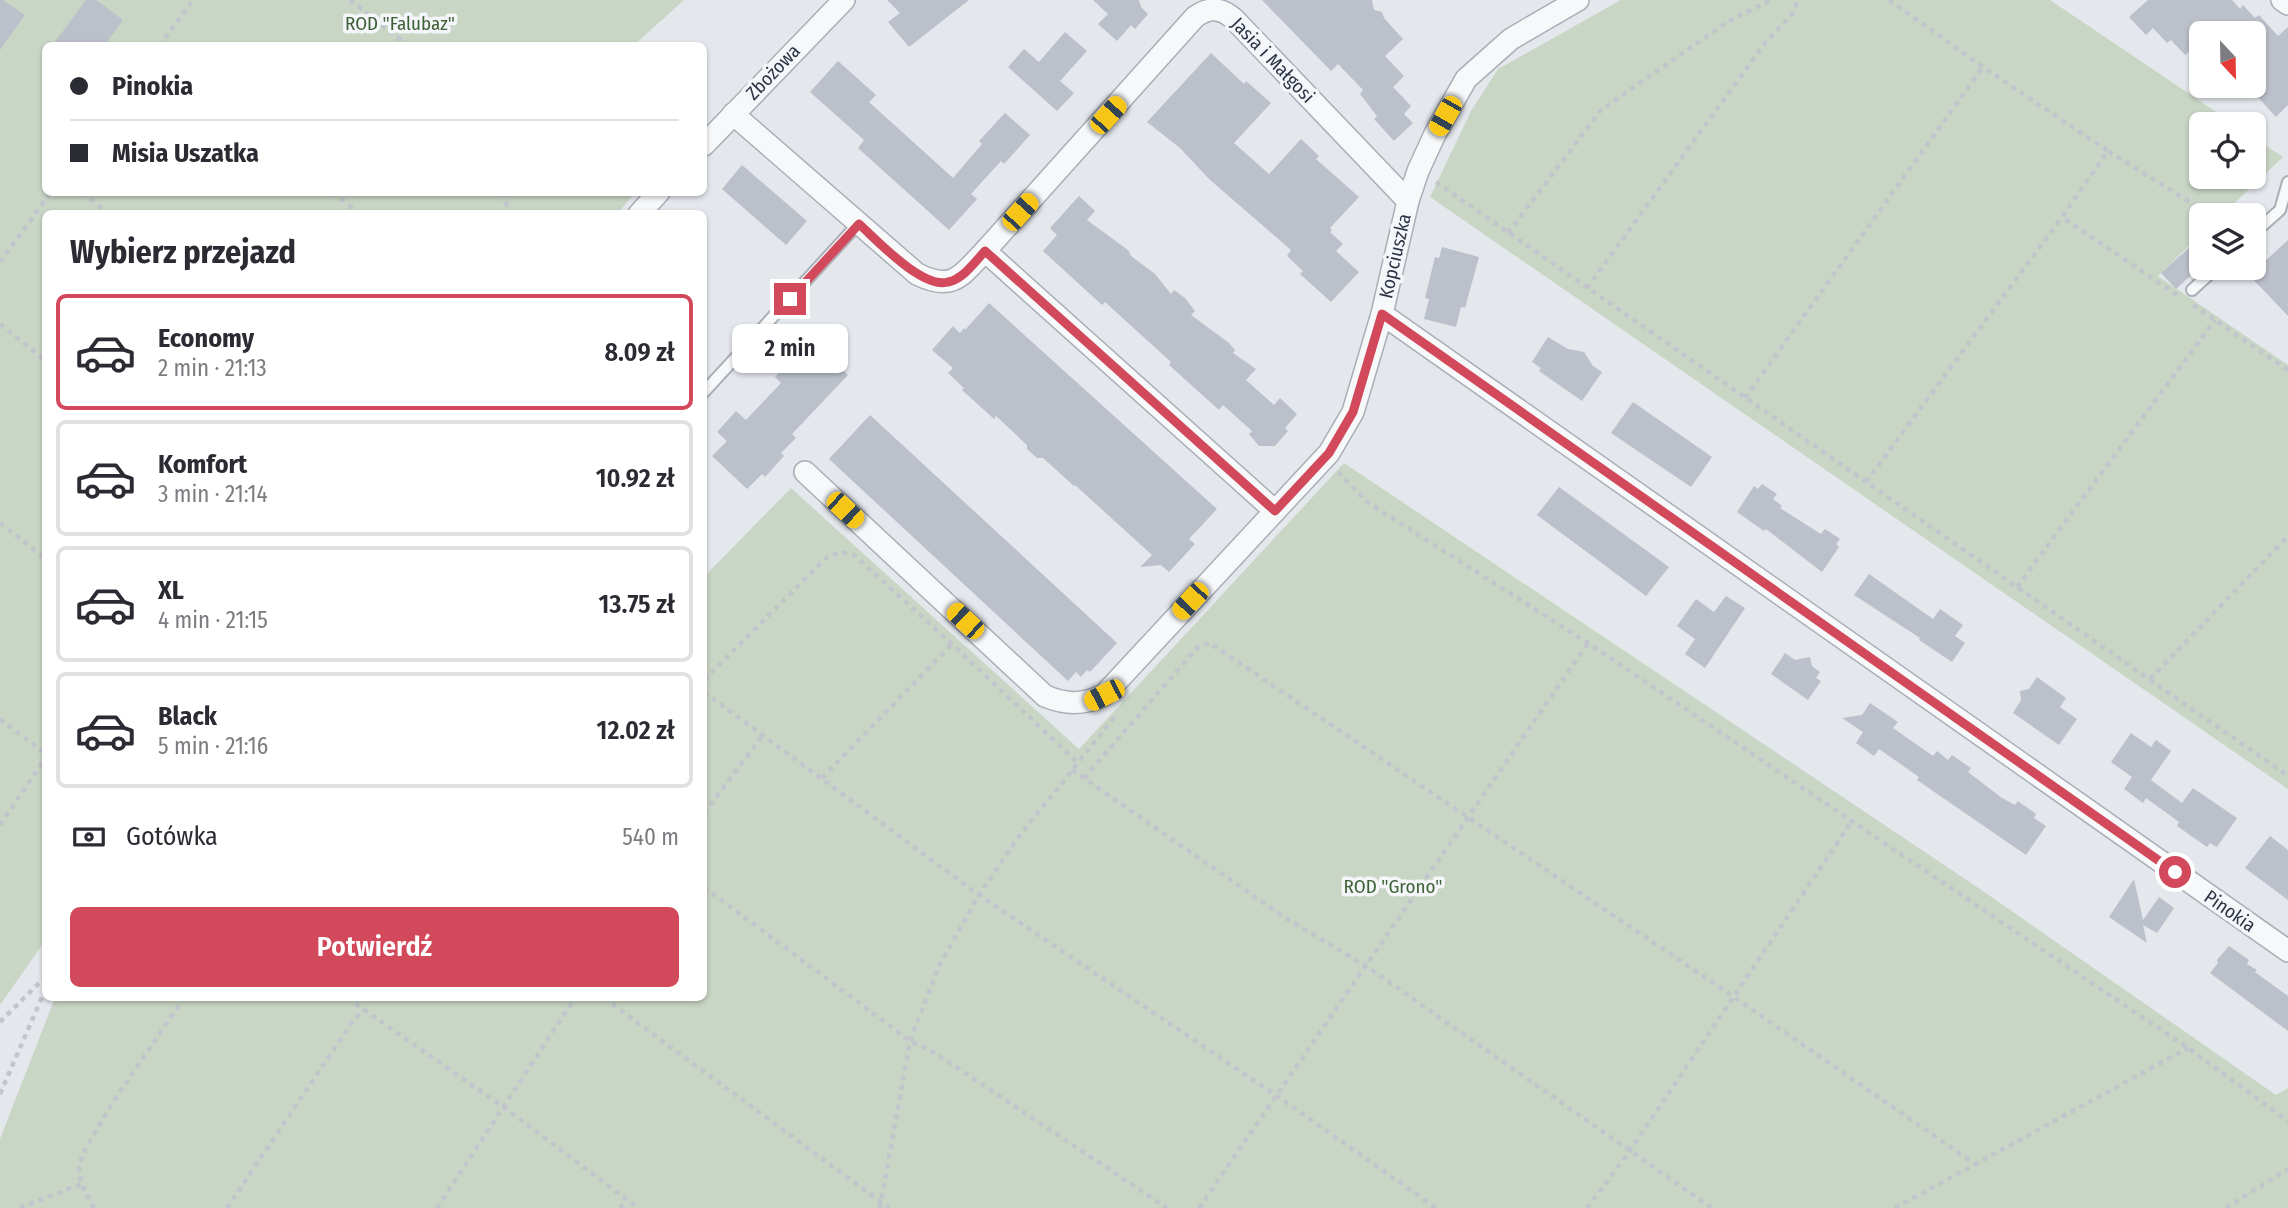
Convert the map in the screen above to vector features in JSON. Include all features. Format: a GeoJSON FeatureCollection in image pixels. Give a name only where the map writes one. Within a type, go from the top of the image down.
{"type":"FeatureCollection","features":[{"type":"Feature","properties":{"kind":"street","name":"Zbożowa"},"geometry":{"type":"LineString","coordinates":[[707,142],[844,0]]}},
{"type":"Feature","properties":{"kind":"street","name":"Kopciuszka"},"geometry":{"type":"LineString","coordinates":[[1112,702],[1275,511],[1329,453],[1353,412],[1382,314],[1408,201],[1418,171],[1466,79],[1511,40],[1539,10],[1577,0]]}},
{"type":"Feature","properties":{"kind":"street"},"geometry":{"type":"LineString","coordinates":[[2282,0],[2288,4]]}},
{"type":"Feature","properties":{"kind":"street","name":"Jasia i Małgosi"},"geometry":{"type":"LineString","coordinates":[[733,114],[917,275],[935,283],[948,282],[963,274],[985,251],[1195,17],[1211,4],[1234,19],[1408,201]]}},
{"type":"Feature","properties":{"kind":"street"},"geometry":{"type":"LineString","coordinates":[[643,210],[655,196]]}},
{"type":"Feature","properties":{"kind":"street"},"geometry":{"type":"LineString","coordinates":[[985,251],[1275,511]]}},
{"type":"Feature","properties":{"kind":"street","name":"Pinokia"},"geometry":{"type":"LineString","coordinates":[[1382,314],[2288,951]]}},
{"type":"Feature","properties":{"kind":"street"},"geometry":{"type":"LineString","coordinates":[[805,472],[1045,696],[1074,704],[1112,702]]}},
{"type":"Feature","properties":{"kind":"lane"},"geometry":{"type":"LineString","coordinates":[[2266,222],[2280,210],[2288,182]]}},
{"type":"Feature","properties":{"kind":"lane"},"geometry":{"type":"LineString","coordinates":[[707,389],[859,224]]}},
{"type":"Feature","properties":{"kind":"lane"},"geometry":{"type":"LineString","coordinates":[[2192,290],[2203,280]]}},
{"type":"Feature","properties":{"kind":"path"},"geometry":{"type":"LineString","coordinates":[[162,42],[193,0]]}},
{"type":"Feature","properties":{"kind":"path"},"geometry":{"type":"LineString","coordinates":[[349,0],[404,42]]}},
{"type":"Feature","properties":{"kind":"path"},"geometry":{"type":"LineString","coordinates":[[1508,233],[1600,111],[1727,22],[1771,0]]}},
{"type":"Feature","properties":{"kind":"path"},"geometry":{"type":"LineString","coordinates":[[1587,288],[1766,43],[1794,12],[1798,0]]}},
{"type":"Feature","properties":{"kind":"path"},"geometry":{"type":"LineString","coordinates":[[1889,0],[2108,151],[2192,203]]}},
{"type":"Feature","properties":{"kind":"path"},"geometry":{"type":"LineString","coordinates":[[1745,398],[1983,67]]}},
{"type":"Feature","properties":{"kind":"path"},"geometry":{"type":"LineString","coordinates":[[1866,482],[2108,151]]}},
{"type":"Feature","properties":{"kind":"path"},"geometry":{"type":"LineString","coordinates":[[1418,171],[2286,774],[2288,767]]}},
{"type":"Feature","properties":{"kind":"path"},"geometry":{"type":"LineString","coordinates":[[0,262],[48,196]]}},
{"type":"Feature","properties":{"kind":"path"},"geometry":{"type":"LineString","coordinates":[[88,196],[104,210]]}},
{"type":"Feature","properties":{"kind":"path"},"geometry":{"type":"LineString","coordinates":[[338,196],[355,210]]}},
{"type":"Feature","properties":{"kind":"path"},"geometry":{"type":"LineString","coordinates":[[2062,216],[2288,370]]}},
{"type":"Feature","properties":{"kind":"path"},"geometry":{"type":"LineString","coordinates":[[2017,587],[2215,320]]}},
{"type":"Feature","properties":{"kind":"path"},"geometry":{"type":"LineString","coordinates":[[0,324],[42,358]]}},
{"type":"Feature","properties":{"kind":"path"},"geometry":{"type":"LineString","coordinates":[[1329,453],[1333,466],[1367,502],[1588,643],[2188,1048],[2288,1121]]}},
{"type":"Feature","properties":{"kind":"path"},"geometry":{"type":"LineString","coordinates":[[0,523],[42,556]]}},
{"type":"Feature","properties":{"kind":"path"},"geometry":{"type":"LineString","coordinates":[[2150,679],[2288,536]]}},
{"type":"Feature","properties":{"kind":"path"},"geometry":{"type":"LineString","coordinates":[[707,677],[826,558],[840,552],[854,555],[1078,763]]}},
{"type":"Feature","properties":{"kind":"path"},"geometry":{"type":"LineString","coordinates":[[1084,778],[1198,647],[1210,643],[1734,997],[1975,1164]]}},
{"type":"Feature","properties":{"kind":"path"},"geometry":{"type":"LineString","coordinates":[[1199,1208],[1588,643]]}},
{"type":"Feature","properties":{"kind":"path"},"geometry":{"type":"LineString","coordinates":[[822,778],[952,644]]}},
{"type":"Feature","properties":{"kind":"path"},"geometry":{"type":"LineString","coordinates":[[707,694],[979,895],[1436,1208]]}},
{"type":"Feature","properties":{"kind":"path"},"geometry":{"type":"LineString","coordinates":[[881,1205],[910,1041],[939,966],[979,895],[1017,839],[1078,763],[1112,702]]}},
{"type":"Feature","properties":{"kind":"path"},"geometry":{"type":"LineString","coordinates":[[0,719],[42,752]]}},
{"type":"Feature","properties":{"kind":"path"},"geometry":{"type":"LineString","coordinates":[[707,809],[763,735]]}},
{"type":"Feature","properties":{"kind":"path"},"geometry":{"type":"LineString","coordinates":[[0,825],[42,761]]}},
{"type":"Feature","properties":{"kind":"path"},"geometry":{"type":"LineString","coordinates":[[1072,770],[1287,919],[1366,966],[1712,1208]]}},
{"type":"Feature","properties":{"kind":"path"},"geometry":{"type":"LineString","coordinates":[[1587,1208],[1629,1152],[1852,821]]}},
{"type":"Feature","properties":{"kind":"path"},"geometry":{"type":"LineString","coordinates":[[707,889],[910,1041],[932,1052],[1167,1208]]}},
{"type":"Feature","properties":{"kind":"path"},"geometry":{"type":"LineString","coordinates":[[0,1022],[42,979]]}},
{"type":"Feature","properties":{"kind":"path"},"geometry":{"type":"LineString","coordinates":[[0,1094],[42,997]]}},
{"type":"Feature","properties":{"kind":"path"},"geometry":{"type":"LineString","coordinates":[[94,1208],[81,1184],[79,1167],[83,1153],[113,1102],[182,1001]]}},
{"type":"Feature","properties":{"kind":"path"},"geometry":{"type":"LineString","coordinates":[[351,1001],[505,1108],[638,1208]]}},
{"type":"Feature","properties":{"kind":"path"},"geometry":{"type":"LineString","coordinates":[[437,1208],[573,1001]]}},
{"type":"Feature","properties":{"kind":"path"},"geometry":{"type":"LineString","coordinates":[[608,1001],[881,1205],[889,1208]]}},
{"type":"Feature","properties":{"kind":"path"},"geometry":{"type":"LineString","coordinates":[[226,1208],[355,1018],[364,1010]]}},
{"type":"Feature","properties":{"kind":"path"},"geometry":{"type":"LineString","coordinates":[[1895,1208],[2188,1048]]}},
{"type":"Feature","properties":{"kind":"path"},"geometry":{"type":"LineString","coordinates":[[2226,1208],[2288,1169]]}},
{"type":"Feature","properties":{"kind":"path"},"geometry":{"type":"LineString","coordinates":[[20,1208],[81,1184]]}},
{"type":"Feature","properties":{"kind":"path"},"geometry":{"type":"LineString","coordinates":[[620,1208],[626,1199]]}},
{"type":"Feature","properties":{"kind":"green space","name":"ROD \"Falubaz\""},"geometry":{"type":"Polygon","coordinates":[[[0,0],[684,0],[637,42],[42,42],[42,196],[632,196],[620,210],[42,210],[42,945],[0,1005],[0,0]]]}},
{"type":"Feature","properties":{"kind":"green space"},"geometry":{"type":"Polygon","coordinates":[[[1621,0],[2050,0],[2189,94],[2189,98],[2195,98],[2216,112],[2189,112],[2189,189],[2249,189],[2235,203],[2189,203],[2189,246],[2158,276],[2288,365],[2288,789],[1430,197],[1471,111],[1498,69],[1621,0]]]}},
{"type":"Feature","properties":{"kind":"green space"},"geometry":{"type":"Polygon","coordinates":[[[2266,146],[2283,157],[2266,173],[2266,146]]]}},
{"type":"Feature","properties":{"kind":"green space","name":"ROD \"Grono\""},"geometry":{"type":"Polygon","coordinates":[[[1344,463],[1980,889],[2276,1095],[2288,1088],[2288,1208],[0,1208],[0,1139],[54,1001],[707,1001],[707,574],[791,488],[1079,749],[1344,463]]]}},
{"type":"Feature","properties":{"kind":"building"},"geometry":{"type":"Polygon","coordinates":[[[0,0],[25,15],[0,50],[0,0]]]}},
{"type":"Feature","properties":{"kind":"building"},"geometry":{"type":"Polygon","coordinates":[[[86,0],[96,0],[123,20],[107,42],[55,42],[86,0]]]}},
{"type":"Feature","properties":{"kind":"building"},"geometry":{"type":"Polygon","coordinates":[[[887,0],[969,0],[909,47],[888,22],[900,13],[887,0]]]}},
{"type":"Feature","properties":{"kind":"building"},"geometry":{"type":"Polygon","coordinates":[[[1093,0],[1139,0],[1141,7],[1148,14],[1135,29],[1131,25],[1117,41],[1098,24],[1108,14],[1093,0]]]}},
{"type":"Feature","properties":{"kind":"building"},"geometry":{"type":"Polygon","coordinates":[[[1262,0],[1372,0],[1374,10],[1382,12],[1384,18],[1403,39],[1385,56],[1404,76],[1393,87],[1411,106],[1404,114],[1413,123],[1394,141],[1374,119],[1377,116],[1360,94],[1363,90],[1338,64],[1331,71],[1262,0]]]}},
{"type":"Feature","properties":{"kind":"building"},"geometry":{"type":"Polygon","coordinates":[[[2148,0],[2232,0],[2240,9],[2243,5],[2255,18],[2259,15],[2264,21],[2189,21],[2189,52],[2185,55],[2171,40],[2167,43],[2153,28],[2146,35],[2129,17],[2148,0]]]}},
{"type":"Feature","properties":{"kind":"building"},"geometry":{"type":"Polygon","coordinates":[[[2266,23],[2278,36],[2288,27],[2288,105],[2276,117],[2259,98],[2266,98],[2266,23]]]}},
{"type":"Feature","properties":{"kind":"building"},"geometry":{"type":"Polygon","coordinates":[[[1065,32],[1087,51],[1060,81],[1074,93],[1057,111],[1008,67],[1024,49],[1039,62],[1065,32]]]}},
{"type":"Feature","properties":{"kind":"building"},"geometry":{"type":"Polygon","coordinates":[[[1211,53],[1244,84],[1246,81],[1271,103],[1234,143],[1269,174],[1301,139],[1319,156],[1316,159],[1359,197],[1330,228],[1330,232],[1343,244],[1336,251],[1359,272],[1331,302],[1300,274],[1303,271],[1287,256],[1291,250],[1209,179],[1180,148],[1147,122],[1211,53]]]}},
{"type":"Feature","properties":{"kind":"building"},"geometry":{"type":"Polygon","coordinates":[[[838,61],[876,95],[869,102],[953,178],[982,144],[979,141],[1005,113],[1030,135],[1004,164],[1001,161],[971,194],[977,199],[949,230],[858,148],[864,140],[810,92],[838,61]]]}},
{"type":"Feature","properties":{"kind":"building"},"geometry":{"type":"Polygon","coordinates":[[[742,165],[807,221],[786,245],[722,189],[742,165]]]}},
{"type":"Feature","properties":{"kind":"building"},"geometry":{"type":"Polygon","coordinates":[[[1079,196],[1095,211],[1087,220],[1128,250],[1131,256],[1155,274],[1171,294],[1174,290],[1185,298],[1195,311],[1191,315],[1229,343],[1235,350],[1233,353],[1256,369],[1246,380],[1274,405],[1280,398],[1297,414],[1285,428],[1288,431],[1275,446],[1259,446],[1249,434],[1252,431],[1223,405],[1219,410],[1105,302],[1102,305],[1043,251],[1057,235],[1050,228],[1079,196]]]}},
{"type":"Feature","properties":{"kind":"building"},"geometry":{"type":"Polygon","coordinates":[[[2288,240],[2288,316],[2254,280],[2266,280],[2266,260],[2288,240]]]}},
{"type":"Feature","properties":{"kind":"building"},"geometry":{"type":"Polygon","coordinates":[[[1442,247],[1479,257],[1465,308],[1461,307],[1456,327],[1424,319],[1429,299],[1425,298],[1435,257],[1439,258],[1442,247]]]}},
{"type":"Feature","properties":{"kind":"building"},"geometry":{"type":"Polygon","coordinates":[[[2189,248],[2189,277],[2176,289],[2161,273],[2189,248]]]}},
{"type":"Feature","properties":{"kind":"building"},"geometry":{"type":"Polygon","coordinates":[[[989,303],[1217,509],[1189,539],[1195,544],[1169,572],[1161,565],[1140,567],[1152,555],[1043,458],[1037,458],[996,416],[994,419],[962,390],[964,388],[948,373],[953,368],[932,350],[953,326],[960,333],[964,328],[965,330],[989,303]]]}},
{"type":"Feature","properties":{"kind":"building"},"geometry":{"type":"Polygon","coordinates":[[[1548,337],[1568,349],[1584,352],[1593,366],[1602,372],[1582,401],[1539,371],[1541,368],[1532,362],[1548,337]]]}},
{"type":"Feature","properties":{"kind":"building"},"geometry":{"type":"Polygon","coordinates":[[[809,348],[819,358],[824,352],[848,375],[792,434],[796,438],[781,453],[784,456],[765,477],[762,474],[747,489],[712,456],[727,441],[717,432],[736,411],[746,420],[781,383],[775,377],[788,362],[792,365],[809,348]]]}},
{"type":"Feature","properties":{"kind":"building"},"geometry":{"type":"Polygon","coordinates":[[[1633,402],[1712,457],[1691,487],[1611,433],[1633,402]]]}},
{"type":"Feature","properties":{"kind":"building"},"geometry":{"type":"Polygon","coordinates":[[[870,415],[1117,643],[1090,672],[1087,670],[1081,677],[1076,672],[1068,681],[829,459],[870,415]]]}},
{"type":"Feature","properties":{"kind":"building"},"geometry":{"type":"Polygon","coordinates":[[[1762,484],[1777,494],[1773,499],[1782,506],[1780,508],[1821,534],[1825,529],[1840,539],[1836,544],[1839,547],[1822,572],[1766,529],[1764,531],[1737,512],[1754,486],[1758,489],[1762,484]]]}},
{"type":"Feature","properties":{"kind":"building"},"geometry":{"type":"Polygon","coordinates":[[[1559,487],[1669,567],[1646,596],[1537,515],[1559,487]]]}},
{"type":"Feature","properties":{"kind":"building"},"geometry":{"type":"Polygon","coordinates":[[[1869,574],[1933,619],[1940,609],[1963,625],[1955,636],[1965,643],[1952,662],[1854,595],[1869,574]]]}},
{"type":"Feature","properties":{"kind":"building"},"geometry":{"type":"Polygon","coordinates":[[[1726,596],[1745,608],[1705,668],[1685,654],[1695,639],[1677,626],[1696,599],[1714,612],[1726,596]]]}},
{"type":"Feature","properties":{"kind":"building"},"geometry":{"type":"Polygon","coordinates":[[[1785,653],[1795,660],[1810,657],[1812,666],[1820,672],[1816,678],[1821,681],[1808,700],[1771,674],[1785,653]]]}},
{"type":"Feature","properties":{"kind":"building"},"geometry":{"type":"Polygon","coordinates":[[[2037,677],[2066,698],[2060,707],[2077,719],[2059,745],[2013,713],[2021,700],[2020,691],[2029,689],[2037,677]]]}},
{"type":"Feature","properties":{"kind":"building"},"geometry":{"type":"Polygon","coordinates":[[[1870,703],[1898,722],[1893,728],[1933,756],[1937,751],[1948,760],[1952,755],[1971,768],[1968,772],[2002,798],[2015,805],[2018,801],[2036,814],[2034,818],[2046,826],[2026,855],[1917,780],[1919,777],[1879,749],[1874,756],[1856,743],[1863,732],[1842,718],[1862,715],[1870,703]]]}},
{"type":"Feature","properties":{"kind":"building"},"geometry":{"type":"Polygon","coordinates":[[[2131,733],[2151,747],[2156,740],[2171,751],[2151,780],[2182,803],[2193,788],[2237,818],[2217,847],[2210,843],[2207,847],[2177,826],[2179,822],[2146,798],[2143,803],[2124,789],[2132,777],[2111,762],[2131,733]]]}},
{"type":"Feature","properties":{"kind":"building"},"geometry":{"type":"Polygon","coordinates":[[[2270,836],[2288,850],[2288,900],[2245,868],[2270,836]]]}},
{"type":"Feature","properties":{"kind":"building"},"geometry":{"type":"Polygon","coordinates":[[[2134,879],[2143,920],[2159,897],[2174,908],[2157,933],[2143,925],[2147,943],[2109,917],[2134,879]]]}},
{"type":"Feature","properties":{"kind":"building"},"geometry":{"type":"Polygon","coordinates":[[[2229,946],[2249,960],[2247,964],[2257,970],[2255,972],[2288,996],[2288,1031],[2210,973],[2229,946]]]}},
{"type":"Feature","properties":{"kind":"route"},"geometry":{"type":"LineString","coordinates":[[790,299],[859,224],[917,275],[935,283],[948,282],[963,274],[985,251],[1275,511],[1329,453],[1353,412],[1382,314],[2175,872]]}}]}
